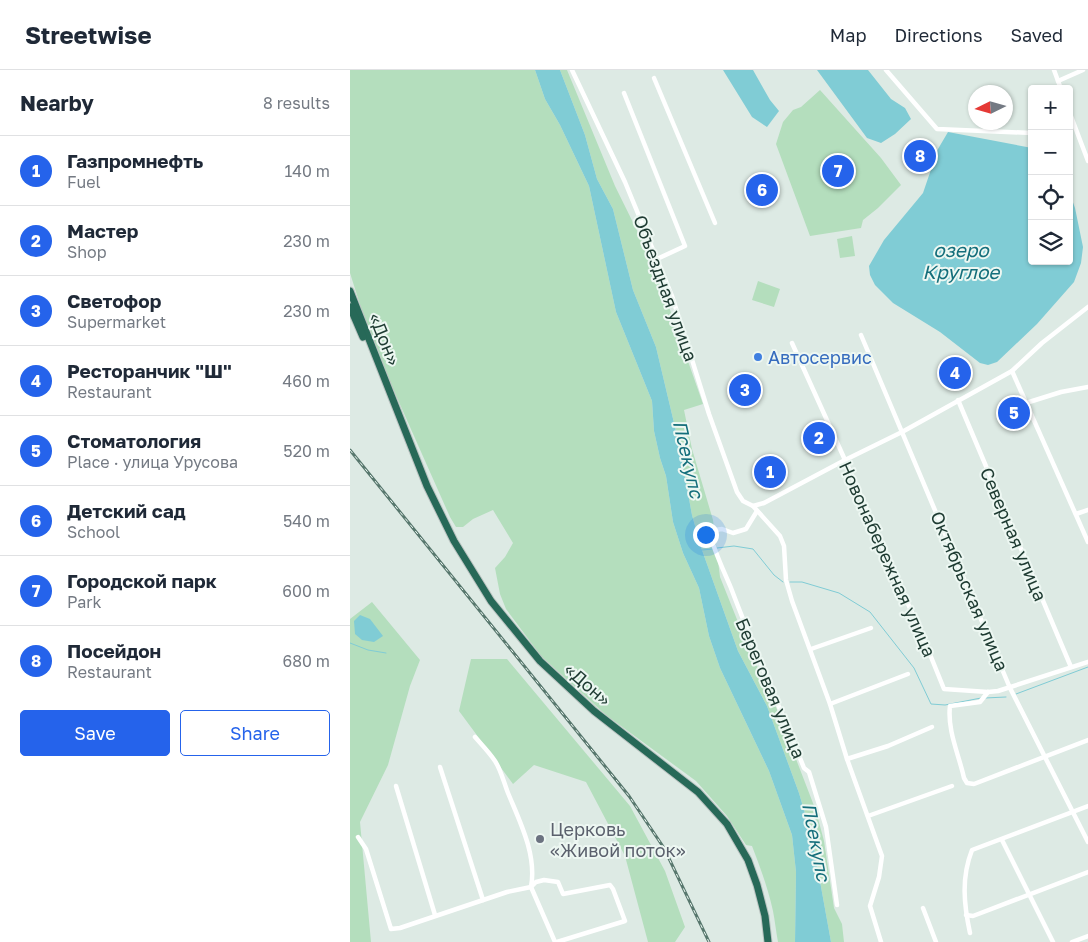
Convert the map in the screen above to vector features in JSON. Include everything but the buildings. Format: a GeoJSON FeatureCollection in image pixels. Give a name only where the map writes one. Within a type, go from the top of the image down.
{"type":"FeatureCollection","features":[{"type":"Feature","properties":{"kind":"highway","name":"«Дон»"},"geometry":{"type":"LineString","coordinates":[[350,291],[427,486],[454,541],[491,601],[540,661],[594,711],[698,792],[727,824],[748,860],[757,884],[765,916],[768,942]]}},
{"type":"Feature","properties":{"kind":"highway","name":"«Дон»"},"geometry":{"type":"LineString","coordinates":[[350,307],[404,426]]}},
{"type":"Feature","properties":{"kind":"street","name":"Объездная улица"},"geometry":{"type":"LineString","coordinates":[[572,70],[625,182],[672,296],[709,414],[737,492],[743,501],[753,506],[780,536],[784,546],[786,580],[882,856],[879,877],[870,906],[881,942]]}},
{"type":"Feature","properties":{"kind":"street"},"geometry":{"type":"LineString","coordinates":[[886,70],[937,129],[1028,133]]}},
{"type":"Feature","properties":{"kind":"street"},"geometry":{"type":"LineString","coordinates":[[1054,70],[1060,85]]}},
{"type":"Feature","properties":{"kind":"street"},"geometry":{"type":"LineString","coordinates":[[1058,81],[1083,70]]}},
{"type":"Feature","properties":{"kind":"street"},"geometry":{"type":"LineString","coordinates":[[654,78],[715,223]]}},
{"type":"Feature","properties":{"kind":"street"},"geometry":{"type":"LineString","coordinates":[[624,93],[685,246],[657,259]]}},
{"type":"Feature","properties":{"kind":"street"},"geometry":{"type":"LineString","coordinates":[[1073,121],[1088,161]]}},
{"type":"Feature","properties":{"kind":"street"},"geometry":{"type":"LineString","coordinates":[[753,506],[764,503],[902,432],[1012,370],[1086,308]]}},
{"type":"Feature","properties":{"kind":"street","name":"Октябрьская улица"},"geometry":{"type":"LineString","coordinates":[[861,335],[1010,688],[1088,842]]}},
{"type":"Feature","properties":{"kind":"street","name":"Новонабережная улица"},"geometry":{"type":"LineString","coordinates":[[792,343],[928,647],[944,689],[948,691],[988,692]]}},
{"type":"Feature","properties":{"kind":"street"},"geometry":{"type":"LineString","coordinates":[[1012,370],[1088,542]]}},
{"type":"Feature","properties":{"kind":"street"},"geometry":{"type":"LineString","coordinates":[[1026,403],[1061,392],[1088,387]]}},
{"type":"Feature","properties":{"kind":"street","name":"Северная улица"},"geometry":{"type":"LineString","coordinates":[[958,400],[1072,667]]}},
{"type":"Feature","properties":{"kind":"street"},"geometry":{"type":"LineString","coordinates":[[1076,514],[1088,510]]}},
{"type":"Feature","properties":{"kind":"street","name":"Береговая улица"},"geometry":{"type":"LineString","coordinates":[[757,511],[746,529],[733,533],[722,529],[709,531],[714,549],[754,648],[804,768],[809,772],[826,827],[837,905]]}},
{"type":"Feature","properties":{"kind":"street"},"geometry":{"type":"LineString","coordinates":[[811,649],[871,628]]}},
{"type":"Feature","properties":{"kind":"street"},"geometry":{"type":"LineString","coordinates":[[1088,662],[1010,688],[988,692],[980,702],[950,706],[949,714],[964,778],[967,783],[974,784],[1088,740]]}},
{"type":"Feature","properties":{"kind":"street"},"geometry":{"type":"LineString","coordinates":[[830,704],[908,674]]}},
{"type":"Feature","properties":{"kind":"street"},"geometry":{"type":"LineString","coordinates":[[847,759],[888,746],[932,727]]}},
{"type":"Feature","properties":{"kind":"street"},"geometry":{"type":"LineString","coordinates":[[358,837],[366,849],[391,928],[400,928],[507,892],[531,887],[536,882],[554,880],[558,882],[563,894],[610,885],[613,888],[625,921],[556,942],[531,887],[531,855],[524,832],[496,763],[475,737]]}},
{"type":"Feature","properties":{"kind":"street"},"geometry":{"type":"LineString","coordinates":[[440,767],[482,900]]}},
{"type":"Feature","properties":{"kind":"street"},"geometry":{"type":"LineString","coordinates":[[396,786],[435,915]]}},
{"type":"Feature","properties":{"kind":"street"},"geometry":{"type":"LineString","coordinates":[[868,816],[952,786]]}},
{"type":"Feature","properties":{"kind":"street"},"geometry":{"type":"LineString","coordinates":[[970,933],[964,904],[964,886],[967,864],[972,850],[1088,806]]}},
{"type":"Feature","properties":{"kind":"street"},"geometry":{"type":"LineString","coordinates":[[1002,840],[1053,942]]}},
{"type":"Feature","properties":{"kind":"street"},"geometry":{"type":"LineString","coordinates":[[966,915],[973,916],[1088,872]]}},
{"type":"Feature","properties":{"kind":"street"},"geometry":{"type":"LineString","coordinates":[[923,908],[936,942]]}},
{"type":"Feature","properties":{"kind":"street"},"geometry":{"type":"LineString","coordinates":[[1072,942],[1088,936]]}},
{"type":"Feature","properties":{"kind":"green space"},"geometry":{"type":"Polygon","coordinates":[[[350,70],[535,70],[545,99],[560,125],[589,186],[616,312],[652,401],[654,431],[666,476],[673,522],[683,553],[699,588],[709,636],[720,668],[769,771],[792,835],[796,872],[795,942],[778,942],[769,894],[752,846],[746,845],[727,816],[696,781],[606,715],[541,656],[506,609],[500,594],[495,568],[505,557],[513,543],[493,510],[473,519],[463,527],[456,527],[450,517],[390,382],[363,314],[350,273],[350,70]]]}},
{"type":"Feature","properties":{"kind":"green space"},"geometry":{"type":"Polygon","coordinates":[[[560,70],[567,70],[615,186],[655,267],[703,404],[684,410],[692,449],[713,520],[720,577],[750,652],[771,694],[816,811],[824,841],[834,908],[842,924],[844,942],[831,942],[812,837],[799,793],[767,706],[738,651],[702,550],[692,515],[679,444],[656,347],[633,290],[613,209],[597,179],[585,135],[560,70]]]}},
{"type":"Feature","properties":{"kind":"green space"},"geometry":{"type":"Polygon","coordinates":[[[820,90],[881,158],[901,185],[863,220],[861,228],[810,236],[776,144],[783,122],[793,110],[801,107],[820,90]]]}},
{"type":"Feature","properties":{"kind":"green space"},"geometry":{"type":"Polygon","coordinates":[[[852,236],[855,256],[840,258],[837,239],[852,236]]]}},
{"type":"Feature","properties":{"kind":"green space"},"geometry":{"type":"Polygon","coordinates":[[[758,281],[780,289],[774,307],[752,300],[758,281]]]}},
{"type":"Feature","properties":{"kind":"green space"},"geometry":{"type":"Polygon","coordinates":[[[372,602],[420,660],[410,686],[388,765],[360,822],[371,942],[350,942],[350,619],[372,602]]]}},
{"type":"Feature","properties":{"kind":"green space"},"geometry":{"type":"Polygon","coordinates":[[[471,659],[507,659],[630,806],[665,871],[685,927],[675,942],[648,942],[625,856],[586,782],[534,765],[513,784],[459,711],[471,659]]]}},
{"type":"Feature","properties":{"kind":"water"},"geometry":{"type":"Polygon","coordinates":[[[535,70],[560,70],[585,135],[597,179],[613,209],[633,290],[656,347],[679,444],[692,515],[702,550],[738,651],[767,706],[799,793],[812,837],[831,942],[795,942],[796,872],[792,835],[769,771],[720,668],[709,636],[699,588],[683,553],[673,522],[666,476],[654,431],[652,401],[616,312],[589,186],[560,125],[545,99],[535,70]]]}},
{"type":"Feature","properties":{"kind":"water"},"geometry":{"type":"Polygon","coordinates":[[[723,70],[753,70],[770,100],[779,111],[767,127],[752,117],[723,70]]]}},
{"type":"Feature","properties":{"kind":"water"},"geometry":{"type":"Polygon","coordinates":[[[817,70],[868,70],[891,99],[905,108],[911,119],[895,134],[881,143],[867,138],[817,70]]]}},
{"type":"Feature","properties":{"kind":"water","name":"озеро Круглое"},"geometry":{"type":"Polygon","coordinates":[[[948,132],[1028,147],[1028,265],[1073,265],[1073,202],[1075,208],[1083,247],[1081,263],[1074,282],[1037,324],[997,362],[988,365],[980,363],[940,332],[893,303],[875,285],[870,275],[869,266],[884,240],[923,193],[938,149],[948,132]]]}},
{"type":"Feature","properties":{"kind":"water"},"geometry":{"type":"Polygon","coordinates":[[[360,615],[370,619],[383,636],[374,642],[362,640],[355,634],[354,621],[360,615]]]}},
{"type":"Feature","properties":{"kind":"waterway"},"geometry":{"type":"LineString","coordinates":[[717,548],[734,546],[753,549],[774,575],[783,582]]}},
{"type":"Feature","properties":{"kind":"waterway"},"geometry":{"type":"LineString","coordinates":[[702,550],[713,549]]}},
{"type":"Feature","properties":{"kind":"waterway"},"geometry":{"type":"LineString","coordinates":[[790,582],[802,582],[839,593],[870,612],[914,668],[931,704],[945,705],[981,698]]}},
{"type":"Feature","properties":{"kind":"waterway"},"geometry":{"type":"LineString","coordinates":[[350,643],[368,650],[386,653]]}},
{"type":"Feature","properties":{"kind":"waterway"},"geometry":{"type":"LineString","coordinates":[[1016,694],[1088,667]]}},
{"type":"Feature","properties":{"kind":"waterway"},"geometry":{"type":"LineString","coordinates":[[985,698],[1006,697]]}},
{"type":"Feature","properties":{"kind":"railway"},"geometry":{"type":"LineString","coordinates":[[350,450],[629,796],[664,848],[709,942]]}},
{"type":"Feature","properties":{"kind":"place","name":"Посейдон"},"geometry":{"type":"Point","coordinates":[920,156]}},
{"type":"Feature","properties":{"kind":"place","name":"Городской парк"},"geometry":{"type":"Point","coordinates":[838,171]}},
{"type":"Feature","properties":{"kind":"place","name":"Детский сад"},"geometry":{"type":"Point","coordinates":[762,190]}},
{"type":"Feature","properties":{"kind":"place","name":"Автосервис"},"geometry":{"type":"Point","coordinates":[758,357]}},
{"type":"Feature","properties":{"kind":"place","name":"Ресторанчик \"Ш\""},"geometry":{"type":"Point","coordinates":[955,373]}},
{"type":"Feature","properties":{"kind":"place","name":"Светофор"},"geometry":{"type":"Point","coordinates":[745,390]}},
{"type":"Feature","properties":{"kind":"place","name":"Стоматология"},"geometry":{"type":"Point","coordinates":[1014,413]}},
{"type":"Feature","properties":{"kind":"place","name":"Мастер"},"geometry":{"type":"Point","coordinates":[819,438]}},
{"type":"Feature","properties":{"kind":"place","name":"Газпромнефть"},"geometry":{"type":"Point","coordinates":[770,472]}},
{"type":"Feature","properties":{"kind":"place","name":"Церковь «Живой поток»"},"geometry":{"type":"Point","coordinates":[540,839]}},
{"type":"Feature","properties":{"kind":"water label","name":"Псекупс"},"geometry":{"type":"Point","coordinates":[689,459]}},
{"type":"Feature","properties":{"kind":"water label","name":"Псекупс"},"geometry":{"type":"Point","coordinates":[817,842]}}]}
